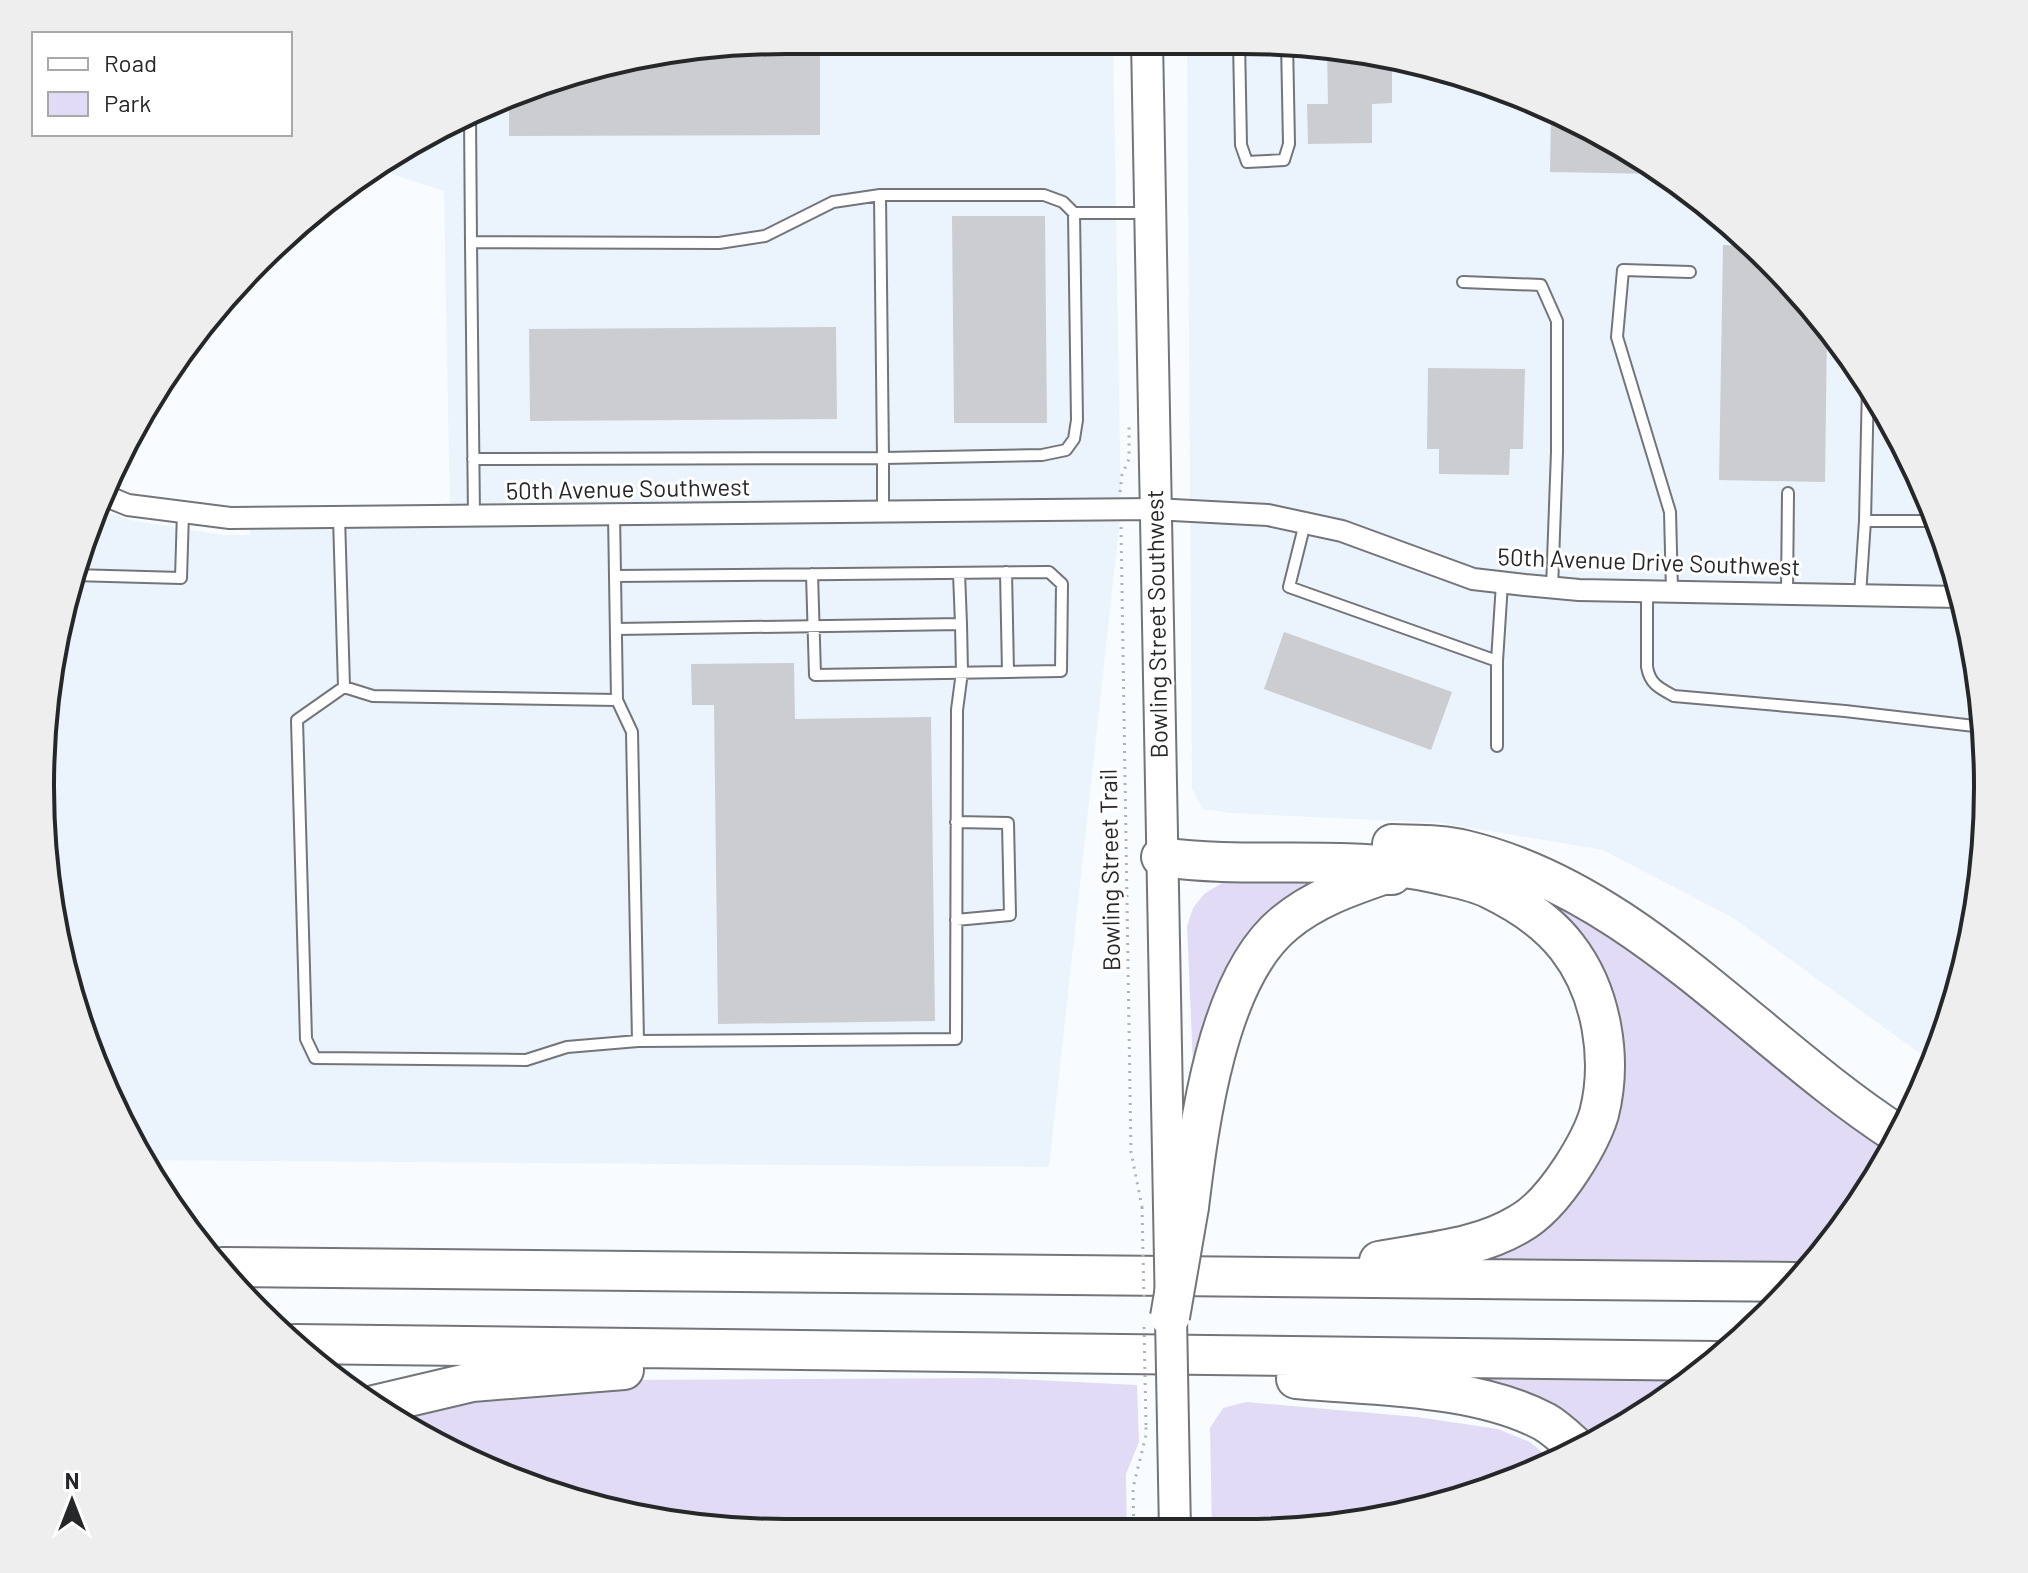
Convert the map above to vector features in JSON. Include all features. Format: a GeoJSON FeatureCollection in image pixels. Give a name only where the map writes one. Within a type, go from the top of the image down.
{"type":"FeatureCollection","features":[{"type":"Feature","properties":{"kind":"highway"},"geometry":{"type":"LineString","coordinates":[[1161,857],[1206,849],[1367,842],[1462,849],[1517,866],[1567,888],[1642,937],[1858,1109],[1889,1128]]}},
{"type":"Feature","properties":{"kind":"highway"},"geometry":{"type":"LineString","coordinates":[[1161,857],[1205,863],[1321,861],[1402,865],[1487,887],[1515,902],[1545,924],[1567,947],[1584,975],[1602,1028],[1605,1071],[1599,1113],[1588,1144],[1558,1190],[1520,1224],[1472,1244],[1295,1277]]}},
{"type":"Feature","properties":{"kind":"highway"},"geometry":{"type":"LineString","coordinates":[[1170,1317],[1167,1207],[1201,1124],[1226,1017],[1260,950],[1283,924],[1331,893],[1383,875],[1455,878]]}},
{"type":"Feature","properties":{"kind":"highway"},"geometry":{"type":"LineString","coordinates":[[221,1251],[383,1268]]}},
{"type":"Feature","properties":{"kind":"highway"},"geometry":{"type":"LineString","coordinates":[[234,1267],[1780,1282]]}},
{"type":"Feature","properties":{"kind":"highway"},"geometry":{"type":"LineString","coordinates":[[313,1344],[1696,1361]]}},
{"type":"Feature","properties":{"kind":"highway"},"geometry":{"type":"LineString","coordinates":[[389,1402],[472,1382],[863,1351]]}},
{"type":"Feature","properties":{"kind":"highway"},"geometry":{"type":"LineString","coordinates":[[986,1352],[1440,1392],[1499,1402],[1547,1423],[1569,1441]]}},
{"type":"Feature","properties":{"kind":"main road","name":"Bowling Street Southwest"},"geometry":{"type":"LineString","coordinates":[[1147,54],[1167,1207]]}},
{"type":"Feature","properties":{"kind":"main road"},"geometry":{"type":"LineString","coordinates":[[1170,1317],[1159,1425],[1173,1519]]}},
{"type":"Feature","properties":{"kind":"street","name":"50th Avenue Southwest"},"geometry":{"type":"LineString","coordinates":[[113,499],[128,505],[230,518],[1154,509]]}},
{"type":"Feature","properties":{"kind":"street","name":"50th Avenue Drive Southwest"},"geometry":{"type":"LineString","coordinates":[[1154,509],[1268,515],[1342,531],[1473,579],[1502,583],[1647,591],[1949,597]]}},
{"type":"Feature","properties":{"kind":"lane"},"geometry":{"type":"LineString","coordinates":[[1239,54],[1241,145],[1247,162],[1284,160],[1289,144],[1287,56]]}},
{"type":"Feature","properties":{"kind":"lane"},"geometry":{"type":"LineString","coordinates":[[470,127],[474,516]]}},
{"type":"Feature","properties":{"kind":"lane"},"geometry":{"type":"LineString","coordinates":[[471,242],[719,243],[765,236],[833,202],[880,195],[1044,195],[1063,202],[1074,213],[1077,420],[1074,439],[1066,450],[1042,455],[473,459]]}},
{"type":"Feature","properties":{"kind":"lane"},"geometry":{"type":"LineString","coordinates":[[880,195],[883,512]]}},
{"type":"Feature","properties":{"kind":"lane"},"geometry":{"type":"LineString","coordinates":[[1074,213],[1149,213]]}},
{"type":"Feature","properties":{"kind":"lane"},"geometry":{"type":"LineString","coordinates":[[1672,591],[1670,512],[1617,337],[1623,270],[1690,272]]}},
{"type":"Feature","properties":{"kind":"lane"},"geometry":{"type":"LineString","coordinates":[[1463,282],[1541,285],[1557,321],[1557,452],[1552,588]]}},
{"type":"Feature","properties":{"kind":"lane"},"geometry":{"type":"LineString","coordinates":[[1860,595],[1868,406]]}},
{"type":"Feature","properties":{"kind":"lane"},"geometry":{"type":"LineString","coordinates":[[1787,594],[1788,493]]}},
{"type":"Feature","properties":{"kind":"lane"},"geometry":{"type":"LineString","coordinates":[[86,575],[181,578],[183,512]]}},
{"type":"Feature","properties":{"kind":"lane"},"geometry":{"type":"LineString","coordinates":[[614,514],[617,700],[632,732],[638,1041]]}},
{"type":"Feature","properties":{"kind":"lane"},"geometry":{"type":"LineString","coordinates":[[339,517],[344,687]]}},
{"type":"Feature","properties":{"kind":"lane"},"geometry":{"type":"LineString","coordinates":[[1865,521],[1924,521]]}},
{"type":"Feature","properties":{"kind":"lane"},"geometry":{"type":"LineString","coordinates":[[1305,523],[1289,587],[1497,661]]}},
{"type":"Feature","properties":{"kind":"lane"},"geometry":{"type":"LineString","coordinates":[[615,576],[1006,572],[1049,572],[1062,584],[1061,671],[815,675],[812,574]]}},
{"type":"Feature","properties":{"kind":"lane"},"geometry":{"type":"LineString","coordinates":[[1006,572],[1008,672]]}},
{"type":"Feature","properties":{"kind":"lane"},"geometry":{"type":"LineString","coordinates":[[344,687],[297,720],[306,1039],[315,1058],[526,1060],[567,1047],[638,1041],[956,1039],[957,710],[962,672],[959,573]]}},
{"type":"Feature","properties":{"kind":"lane"},"geometry":{"type":"LineString","coordinates":[[1497,746],[1497,661],[1502,583]]}},
{"type":"Feature","properties":{"kind":"lane"},"geometry":{"type":"LineString","coordinates":[[1647,591],[1649,678],[1657,688],[1674,696],[1971,726]]}},
{"type":"Feature","properties":{"kind":"lane"},"geometry":{"type":"LineString","coordinates":[[616,629],[961,624]]}},
{"type":"Feature","properties":{"kind":"lane"},"geometry":{"type":"LineString","coordinates":[[344,687],[373,696],[617,700]]}},
{"type":"Feature","properties":{"kind":"lane"},"geometry":{"type":"LineString","coordinates":[[956,822],[1008,823],[1010,915],[956,920]]}},
{"type":"Feature","properties":{"kind":"path","name":"Bowling Street Trail"},"geometry":{"type":"LineString","coordinates":[[1121,531],[1131,1152],[1167,1207]]}},
{"type":"Feature","properties":{"kind":"path"},"geometry":{"type":"LineString","coordinates":[[1134,1519],[1133,1488],[1146,1435],[1159,1425]]}},
{"type":"Feature","properties":{"kind":"shaded area"},"geometry":{"type":"Polygon","coordinates":[[[786,54],[1113,54],[1121,509],[1049,1167],[156,1160],[152,1153],[110,1067],[93,1022],[79,976],[60,882],[54,786],[56,739],[60,691],[79,597],[108,513],[130,520],[222,535],[250,535],[250,518],[450,516],[444,191],[387,173],[420,152],[506,110],[597,79],[644,68],[691,60],[786,54]]]}},
{"type":"Feature","properties":{"kind":"shaded area"},"geometry":{"type":"Polygon","coordinates":[[[1187,54],[1337,60],[1431,79],[1522,110],[1565,130],[1608,152],[1687,205],[1759,269],[1792,304],[1823,341],[1876,420],[1918,506],[1935,551],[1949,597],[1968,691],[1974,786],[1968,882],[1949,976],[1922,1055],[1733,918],[1603,850],[1441,823],[1230,813],[1203,809],[1192,788],[1187,54]]]}},
{"type":"Feature","properties":{"kind":"green space"},"geometry":{"type":"Polygon","coordinates":[[[1497,876],[1550,897],[1622,942],[1882,1142],[1851,1193],[1795,1265],[1475,1264],[1520,1243],[1620,1057],[1497,876]]]}},
{"type":"Feature","properties":{"kind":"green space"},"geometry":{"type":"Polygon","coordinates":[[[1329,878],[1200,1064],[1193,1065],[1187,926],[1193,908],[1204,894],[1222,883],[1329,878]]]}},
{"type":"Feature","properties":{"kind":"green space"},"geometry":{"type":"Polygon","coordinates":[[[1464,1375],[1672,1379],[1584,1433],[1545,1401],[1465,1381],[1464,1375]]]}},
{"type":"Feature","properties":{"kind":"green space"},"geometry":{"type":"Polygon","coordinates":[[[993,1378],[1137,1385],[1139,1442],[1126,1474],[1127,1519],[786,1519],[691,1513],[597,1494],[551,1480],[463,1443],[402,1410],[430,1403],[618,1380],[993,1378]]]}},
{"type":"Feature","properties":{"kind":"green space"},"geometry":{"type":"Polygon","coordinates":[[[1246,1402],[1417,1417],[1498,1429],[1530,1442],[1543,1453],[1477,1480],[1384,1505],[1289,1517],[1212,1519],[1210,1428],[1223,1408],[1246,1402]]]}},
{"type":"Feature","properties":{"kind":"building"},"geometry":{"type":"Polygon","coordinates":[[[820,54],[820,135],[509,136],[509,109],[597,79],[691,60],[820,54]]]}},
{"type":"Feature","properties":{"kind":"building"},"geometry":{"type":"Polygon","coordinates":[[[1327,59],[1392,70],[1392,103],[1372,104],[1372,143],[1308,144],[1307,104],[1328,104],[1327,59]]]}},
{"type":"Feature","properties":{"kind":"building"},"geometry":{"type":"Polygon","coordinates":[[[1551,123],[1643,174],[1550,172],[1551,123]]]}},
{"type":"Feature","properties":{"kind":"building"},"geometry":{"type":"Polygon","coordinates":[[[952,216],[1045,216],[1047,423],[954,423],[952,216]]]}},
{"type":"Feature","properties":{"kind":"building"},"geometry":{"type":"Polygon","coordinates":[[[1723,245],[1734,245],[1792,304],[1827,346],[1825,482],[1719,480],[1723,245]]]}},
{"type":"Feature","properties":{"kind":"building"},"geometry":{"type":"Polygon","coordinates":[[[836,327],[837,419],[530,421],[529,329],[836,327]]]}},
{"type":"Feature","properties":{"kind":"building"},"geometry":{"type":"Polygon","coordinates":[[[1428,368],[1525,369],[1523,449],[1510,449],[1509,475],[1439,474],[1439,449],[1427,449],[1428,368]]]}},
{"type":"Feature","properties":{"kind":"building"},"geometry":{"type":"Polygon","coordinates":[[[1284,632],[1452,692],[1431,750],[1264,689],[1284,632]]]}},
{"type":"Feature","properties":{"kind":"building"},"geometry":{"type":"Polygon","coordinates":[[[794,663],[795,719],[931,717],[935,1021],[718,1024],[714,705],[692,705],[691,664],[794,663]]]}}]}
